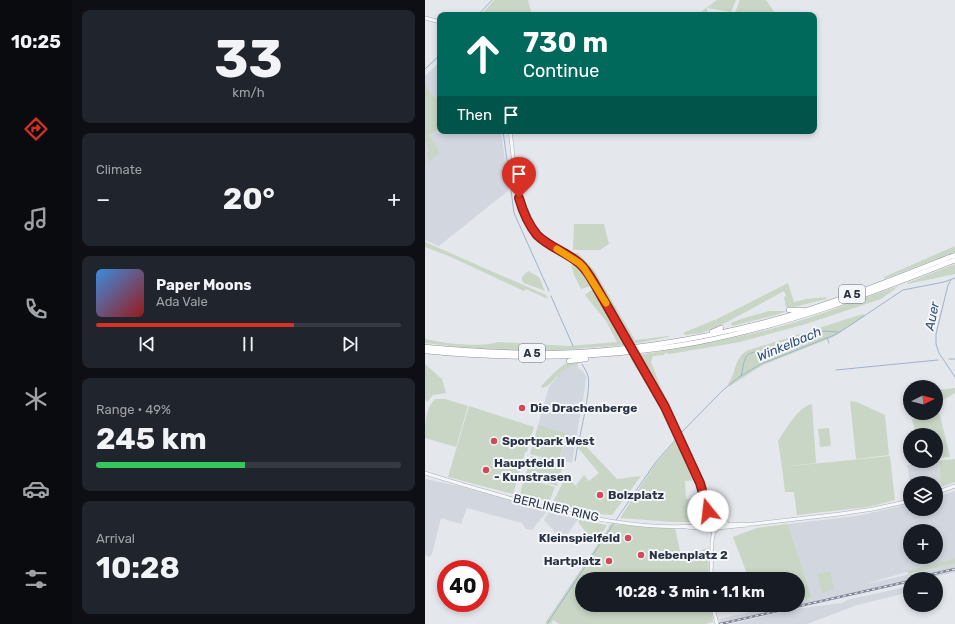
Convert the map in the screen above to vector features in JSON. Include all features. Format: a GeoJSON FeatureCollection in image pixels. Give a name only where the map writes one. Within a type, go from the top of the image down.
{"type":"FeatureCollection","features":[{"type":"Feature","properties":{"kind":"highway","name":"A 5"},"geometry":{"type":"LineString","coordinates":[[425,347],[483,352],[557,353],[624,348],[705,336],[770,321],[808,309],[896,278],[955,255]]}},
{"type":"Feature","properties":{"kind":"highway","name":"A 5"},"geometry":{"type":"LineString","coordinates":[[425,351],[512,357],[599,355],[698,342],[770,325],[853,299],[955,260]]}},
{"type":"Feature","properties":{"kind":"highway"},"geometry":{"type":"LineString","coordinates":[[789,310],[808,309]]}},
{"type":"Feature","properties":{"kind":"highway"},"geometry":{"type":"LineString","coordinates":[[705,336],[721,328]]}},
{"type":"Feature","properties":{"kind":"highway"},"geometry":{"type":"LineString","coordinates":[[569,361],[595,358],[599,355]]}},
{"type":"Feature","properties":{"kind":"street"},"geometry":{"type":"LineString","coordinates":[[425,18],[437,21]]}},
{"type":"Feature","properties":{"kind":"street"},"geometry":{"type":"LineString","coordinates":[[510,134],[519,198],[527,220],[544,241],[579,263],[589,274],[665,407],[700,483],[711,527],[711,572]]}},
{"type":"Feature","properties":{"kind":"street","name":"BERLINER RING"},"geometry":{"type":"LineString","coordinates":[[425,474],[549,509],[618,522],[711,527],[730,524],[750,524]]}},
{"type":"Feature","properties":{"kind":"street"},"geometry":{"type":"LineString","coordinates":[[943,490],[955,486]]}},
{"type":"Feature","properties":{"kind":"street","name":"BERLINER RING"},"geometry":{"type":"LineString","coordinates":[[717,526],[747,525],[853,512],[903,502]]}},
{"type":"Feature","properties":{"kind":"street"},"geometry":{"type":"LineString","coordinates":[[708,511],[723,522],[730,524]]}},
{"type":"Feature","properties":{"kind":"street"},"geometry":{"type":"LineString","coordinates":[[711,527],[717,526]]}},
{"type":"Feature","properties":{"kind":"street"},"geometry":{"type":"LineString","coordinates":[[714,612],[717,624]]}},
{"type":"Feature","properties":{"kind":"shaded area"},"geometry":{"type":"Polygon","coordinates":[[[437,65],[437,134],[501,134],[509,190],[439,246],[425,240],[425,76],[437,65]]]}},
{"type":"Feature","properties":{"kind":"shaded area"},"geometry":{"type":"Polygon","coordinates":[[[578,365],[578,368],[583,371],[586,376],[572,463],[560,460],[566,433],[538,425],[549,387],[561,372],[578,365]]]}},
{"type":"Feature","properties":{"kind":"shaded area"},"geometry":{"type":"Polygon","coordinates":[[[908,468],[939,468],[940,476],[909,476],[908,468]]]}},
{"type":"Feature","properties":{"kind":"shaded area"},"geometry":{"type":"Polygon","coordinates":[[[425,479],[459,486],[548,510],[532,530],[526,529],[522,523],[467,508],[461,524],[441,518],[430,557],[425,555],[425,479]]]}},
{"type":"Feature","properties":{"kind":"shaded area"},"geometry":{"type":"Polygon","coordinates":[[[955,491],[955,558],[943,561],[943,524],[903,524],[903,564],[934,564],[862,585],[903,576],[903,584],[805,605],[805,600],[812,598],[805,572],[804,572],[788,524],[857,516],[903,506],[903,516],[943,516],[943,494],[955,491]]]}},
{"type":"Feature","properties":{"kind":"shaded area"},"geometry":{"type":"Polygon","coordinates":[[[549,512],[578,519],[563,541],[544,520],[549,512]]]}},
{"type":"Feature","properties":{"kind":"shaded area"},"geometry":{"type":"Polygon","coordinates":[[[955,564],[955,572],[943,575],[943,572],[920,572],[955,564]]]}},
{"type":"Feature","properties":{"kind":"shaded area"},"geometry":{"type":"Polygon","coordinates":[[[903,588],[903,594],[857,605],[807,624],[731,624],[783,612],[805,612],[805,608],[842,603],[847,600],[903,588]]]}},
{"type":"Feature","properties":{"kind":"shaded area"},"geometry":{"type":"Polygon","coordinates":[[[750,612],[774,612],[720,624],[719,619],[750,612]]]}},
{"type":"Feature","properties":{"kind":"green space"},"geometry":{"type":"Polygon","coordinates":[[[494,0],[528,0],[531,12],[484,12],[494,0]]]}},
{"type":"Feature","properties":{"kind":"green space"},"geometry":{"type":"Polygon","coordinates":[[[717,0],[736,0],[731,12],[707,8],[708,12],[701,12],[717,0]]]}},
{"type":"Feature","properties":{"kind":"green space"},"geometry":{"type":"Polygon","coordinates":[[[740,0],[766,0],[774,12],[735,12],[740,0]]]}},
{"type":"Feature","properties":{"kind":"green space"},"geometry":{"type":"Polygon","coordinates":[[[425,85],[437,99],[437,130],[429,135],[440,153],[429,162],[426,153],[429,150],[425,141],[425,85]]]}},
{"type":"Feature","properties":{"kind":"green space"},"geometry":{"type":"Polygon","coordinates":[[[574,224],[604,224],[609,244],[600,250],[573,250],[574,224]]]}},
{"type":"Feature","properties":{"kind":"green space"},"geometry":{"type":"Polygon","coordinates":[[[425,242],[546,295],[548,299],[526,289],[524,291],[451,257],[425,247],[425,242]]]}},
{"type":"Feature","properties":{"kind":"green space"},"geometry":{"type":"Polygon","coordinates":[[[955,246],[955,252],[884,279],[884,277],[955,246]]]}},
{"type":"Feature","properties":{"kind":"green space"},"geometry":{"type":"Polygon","coordinates":[[[573,253],[578,253],[594,270],[635,340],[669,337],[633,344],[587,266],[573,253]]]}},
{"type":"Feature","properties":{"kind":"green space"},"geometry":{"type":"Polygon","coordinates":[[[570,259],[589,278],[591,286],[581,289],[574,275],[570,259]]]}},
{"type":"Feature","properties":{"kind":"green space"},"geometry":{"type":"Polygon","coordinates":[[[955,264],[955,274],[907,283],[955,264]]]}},
{"type":"Feature","properties":{"kind":"green space"},"geometry":{"type":"Polygon","coordinates":[[[528,271],[539,277],[545,291],[524,283],[522,277],[528,271]]]}},
{"type":"Feature","properties":{"kind":"green space"},"geometry":{"type":"Polygon","coordinates":[[[788,283],[794,302],[826,297],[827,299],[794,307],[786,307],[784,298],[786,295],[784,291],[716,328],[701,333],[685,335],[683,333],[719,318],[788,283]]]}},
{"type":"Feature","properties":{"kind":"green space"},"geometry":{"type":"Polygon","coordinates":[[[899,286],[881,299],[806,324],[740,342],[653,356],[651,362],[661,388],[669,403],[667,407],[656,384],[639,355],[722,340],[787,325],[899,286]]]}},
{"type":"Feature","properties":{"kind":"green space"},"geometry":{"type":"Polygon","coordinates":[[[594,288],[628,345],[528,351],[459,347],[425,343],[425,339],[472,345],[497,342],[569,346],[617,342],[606,321],[585,295],[594,288]]]}},
{"type":"Feature","properties":{"kind":"green space"},"geometry":{"type":"Polygon","coordinates":[[[769,311],[787,311],[732,326],[731,323],[769,311]]]}},
{"type":"Feature","properties":{"kind":"green space"},"geometry":{"type":"Polygon","coordinates":[[[863,314],[865,316],[833,337],[761,366],[730,386],[728,384],[739,359],[746,351],[863,314]]]}},
{"type":"Feature","properties":{"kind":"green space"},"geometry":{"type":"Polygon","coordinates":[[[630,358],[635,358],[660,401],[675,433],[673,433],[662,410],[630,358]]]}},
{"type":"Feature","properties":{"kind":"green space"},"geometry":{"type":"Polygon","coordinates":[[[579,360],[578,365],[561,372],[560,376],[556,377],[552,382],[542,388],[541,386],[563,366],[579,360]]]}},
{"type":"Feature","properties":{"kind":"green space"},"geometry":{"type":"Polygon","coordinates":[[[425,364],[442,379],[446,393],[433,395],[427,402],[425,399],[425,364]]]}},
{"type":"Feature","properties":{"kind":"green space"},"geometry":{"type":"Polygon","coordinates":[[[955,388],[955,393],[943,400],[943,389],[955,388]]]}},
{"type":"Feature","properties":{"kind":"green space"},"geometry":{"type":"Polygon","coordinates":[[[435,399],[445,399],[468,406],[456,447],[425,438],[427,412],[435,399]]]}},
{"type":"Feature","properties":{"kind":"green space"},"geometry":{"type":"Polygon","coordinates":[[[850,401],[857,402],[885,415],[889,455],[856,459],[850,401]]]}},
{"type":"Feature","properties":{"kind":"green space"},"geometry":{"type":"Polygon","coordinates":[[[812,404],[816,463],[782,467],[778,441],[797,414],[802,409],[812,404]]]}},
{"type":"Feature","properties":{"kind":"green space","name":"Sportpark West"},"geometry":{"type":"Polygon","coordinates":[[[469,406],[534,427],[513,494],[448,477],[469,406]]]}},
{"type":"Feature","properties":{"kind":"green space"},"geometry":{"type":"Polygon","coordinates":[[[912,420],[941,420],[950,457],[943,458],[943,428],[914,428],[912,420]]]}},
{"type":"Feature","properties":{"kind":"green space"},"geometry":{"type":"Polygon","coordinates":[[[538,425],[566,433],[559,462],[530,454],[538,425]]]}},
{"type":"Feature","properties":{"kind":"green space"},"geometry":{"type":"Polygon","coordinates":[[[829,428],[831,446],[820,447],[818,429],[829,428]]]}},
{"type":"Feature","properties":{"kind":"green space"},"geometry":{"type":"Polygon","coordinates":[[[678,438],[698,480],[685,481],[686,499],[702,498],[706,521],[672,522],[620,518],[655,464],[678,438]]]}},
{"type":"Feature","properties":{"kind":"green space"},"geometry":{"type":"Polygon","coordinates":[[[580,440],[617,479],[641,476],[612,515],[594,514],[552,504],[566,476],[579,489],[576,485],[584,475],[589,481],[599,473],[578,448],[580,440]]]}},
{"type":"Feature","properties":{"kind":"green space"},"geometry":{"type":"Polygon","coordinates":[[[531,456],[563,465],[557,486],[525,477],[531,456]]]}},
{"type":"Feature","properties":{"kind":"green space"},"geometry":{"type":"Polygon","coordinates":[[[890,456],[895,500],[866,507],[797,515],[794,492],[785,492],[782,467],[890,456]]]}},
{"type":"Feature","properties":{"kind":"green space"},"geometry":{"type":"Polygon","coordinates":[[[955,459],[955,482],[943,486],[943,476],[940,476],[940,468],[943,468],[943,460],[955,459]]]}},
{"type":"Feature","properties":{"kind":"green space"},"geometry":{"type":"Polygon","coordinates":[[[524,478],[555,487],[549,502],[520,494],[524,478]]]}},
{"type":"Feature","properties":{"kind":"green space"},"geometry":{"type":"Polygon","coordinates":[[[579,520],[607,525],[595,544],[578,522],[579,520]]]}},
{"type":"Feature","properties":{"kind":"green space"},"geometry":{"type":"Polygon","coordinates":[[[610,524],[675,528],[682,560],[708,548],[709,572],[579,572],[610,524]]]}},
{"type":"Feature","properties":{"kind":"green space"},"geometry":{"type":"Polygon","coordinates":[[[788,524],[804,572],[746,572],[733,537],[757,528],[788,524]]]}},
{"type":"Feature","properties":{"kind":"green space"},"geometry":{"type":"Polygon","coordinates":[[[955,558],[955,564],[917,572],[907,571],[933,564],[943,564],[943,561],[955,558]]]}},
{"type":"Feature","properties":{"kind":"green space"},"geometry":{"type":"Polygon","coordinates":[[[830,571],[834,589],[822,593],[817,574],[830,571]]]}},
{"type":"Feature","properties":{"kind":"green space"},"geometry":{"type":"Polygon","coordinates":[[[805,576],[812,598],[805,600],[805,576]]]}},
{"type":"Feature","properties":{"kind":"green space"},"geometry":{"type":"Polygon","coordinates":[[[575,578],[575,612],[712,612],[713,622],[705,624],[559,624],[553,620],[551,624],[545,623],[575,578]]]}},
{"type":"Feature","properties":{"kind":"waterway"},"geometry":{"type":"LineString","coordinates":[[481,12],[492,0]]}},
{"type":"Feature","properties":{"kind":"waterway"},"geometry":{"type":"LineString","coordinates":[[425,69],[437,58]]}},
{"type":"Feature","properties":{"kind":"waterway"},"geometry":{"type":"LineString","coordinates":[[503,134],[514,213],[549,291]]}},
{"type":"Feature","properties":{"kind":"waterway","name":"Winkelbach"},"geometry":{"type":"LineString","coordinates":[[679,435],[722,391],[739,377],[761,364],[837,334],[903,290],[944,282],[955,278]]}},
{"type":"Feature","properties":{"kind":"waterway","name":"Auer"},"geometry":{"type":"LineString","coordinates":[[951,280],[948,285],[936,334],[936,344],[939,353],[955,377]]}},
{"type":"Feature","properties":{"kind":"waterway"},"geometry":{"type":"LineString","coordinates":[[551,296],[573,346]]}},
{"type":"Feature","properties":{"kind":"waterway","name":"Winkelbach"},"geometry":{"type":"LineString","coordinates":[[741,376],[745,359],[749,354],[760,351],[784,351],[788,349],[789,343],[809,340],[817,332],[838,332]]}},
{"type":"Feature","properties":{"kind":"waterway","name":"Winkelbach"},"geometry":{"type":"LineString","coordinates":[[827,338],[829,343]]}},
{"type":"Feature","properties":{"kind":"waterway"},"geometry":{"type":"LineString","coordinates":[[949,359],[955,359]]}},
{"type":"Feature","properties":{"kind":"waterway"},"geometry":{"type":"LineString","coordinates":[[836,370],[938,360]]}},
{"type":"Feature","properties":{"kind":"waterway"},"geometry":{"type":"LineString","coordinates":[[579,441],[586,407],[589,382],[588,374],[582,364]]}},
{"type":"Feature","properties":{"kind":"waterway","name":"Winkelbach"},"geometry":{"type":"LineString","coordinates":[[616,520],[655,463],[677,438]]}},
{"type":"Feature","properties":{"kind":"waterway"},"geometry":{"type":"LineString","coordinates":[[575,461],[578,444]]}},
{"type":"Feature","properties":{"kind":"waterway","name":"Winkelbach"},"geometry":{"type":"LineString","coordinates":[[547,624],[614,523]]}},
{"type":"Feature","properties":{"kind":"railway"},"geometry":{"type":"LineString","coordinates":[[942,572],[955,569]]}},
{"type":"Feature","properties":{"kind":"railway"},"geometry":{"type":"LineString","coordinates":[[720,624],[903,583]]}},
{"type":"Feature","properties":{"kind":"slow traffic"},"geometry":{"type":"LineString","coordinates":[[557,249],[579,263],[584,268],[606,303]]}},
{"type":"Feature","properties":{"kind":"place","name":"Die Drachenberge"},"geometry":{"type":"Point","coordinates":[522,408]}},
{"type":"Feature","properties":{"kind":"place","name":"Sportpark West"},"geometry":{"type":"Point","coordinates":[494,441]}},
{"type":"Feature","properties":{"kind":"place","name":"Hauptfeld II - Kunstrasen"},"geometry":{"type":"Point","coordinates":[486,470]}},
{"type":"Feature","properties":{"kind":"place","name":"Bolzplatz"},"geometry":{"type":"Point","coordinates":[600,495]}},
{"type":"Feature","properties":{"kind":"place","name":"Kleinspielfeld"},"geometry":{"type":"Point","coordinates":[628,538]}},
{"type":"Feature","properties":{"kind":"place","name":"Nebenplatz 2"},"geometry":{"type":"Point","coordinates":[641,555]}},
{"type":"Feature","properties":{"kind":"place","name":"Hartplatz"},"geometry":{"type":"Point","coordinates":[609,561]}},
{"type":"Feature","properties":{"kind":"route"},"geometry":{"type":"LineString","coordinates":[[519,198],[522,210],[527,220],[538,235],[544,241],[579,263],[589,274],[665,407],[700,483],[708,511]]}}]}
